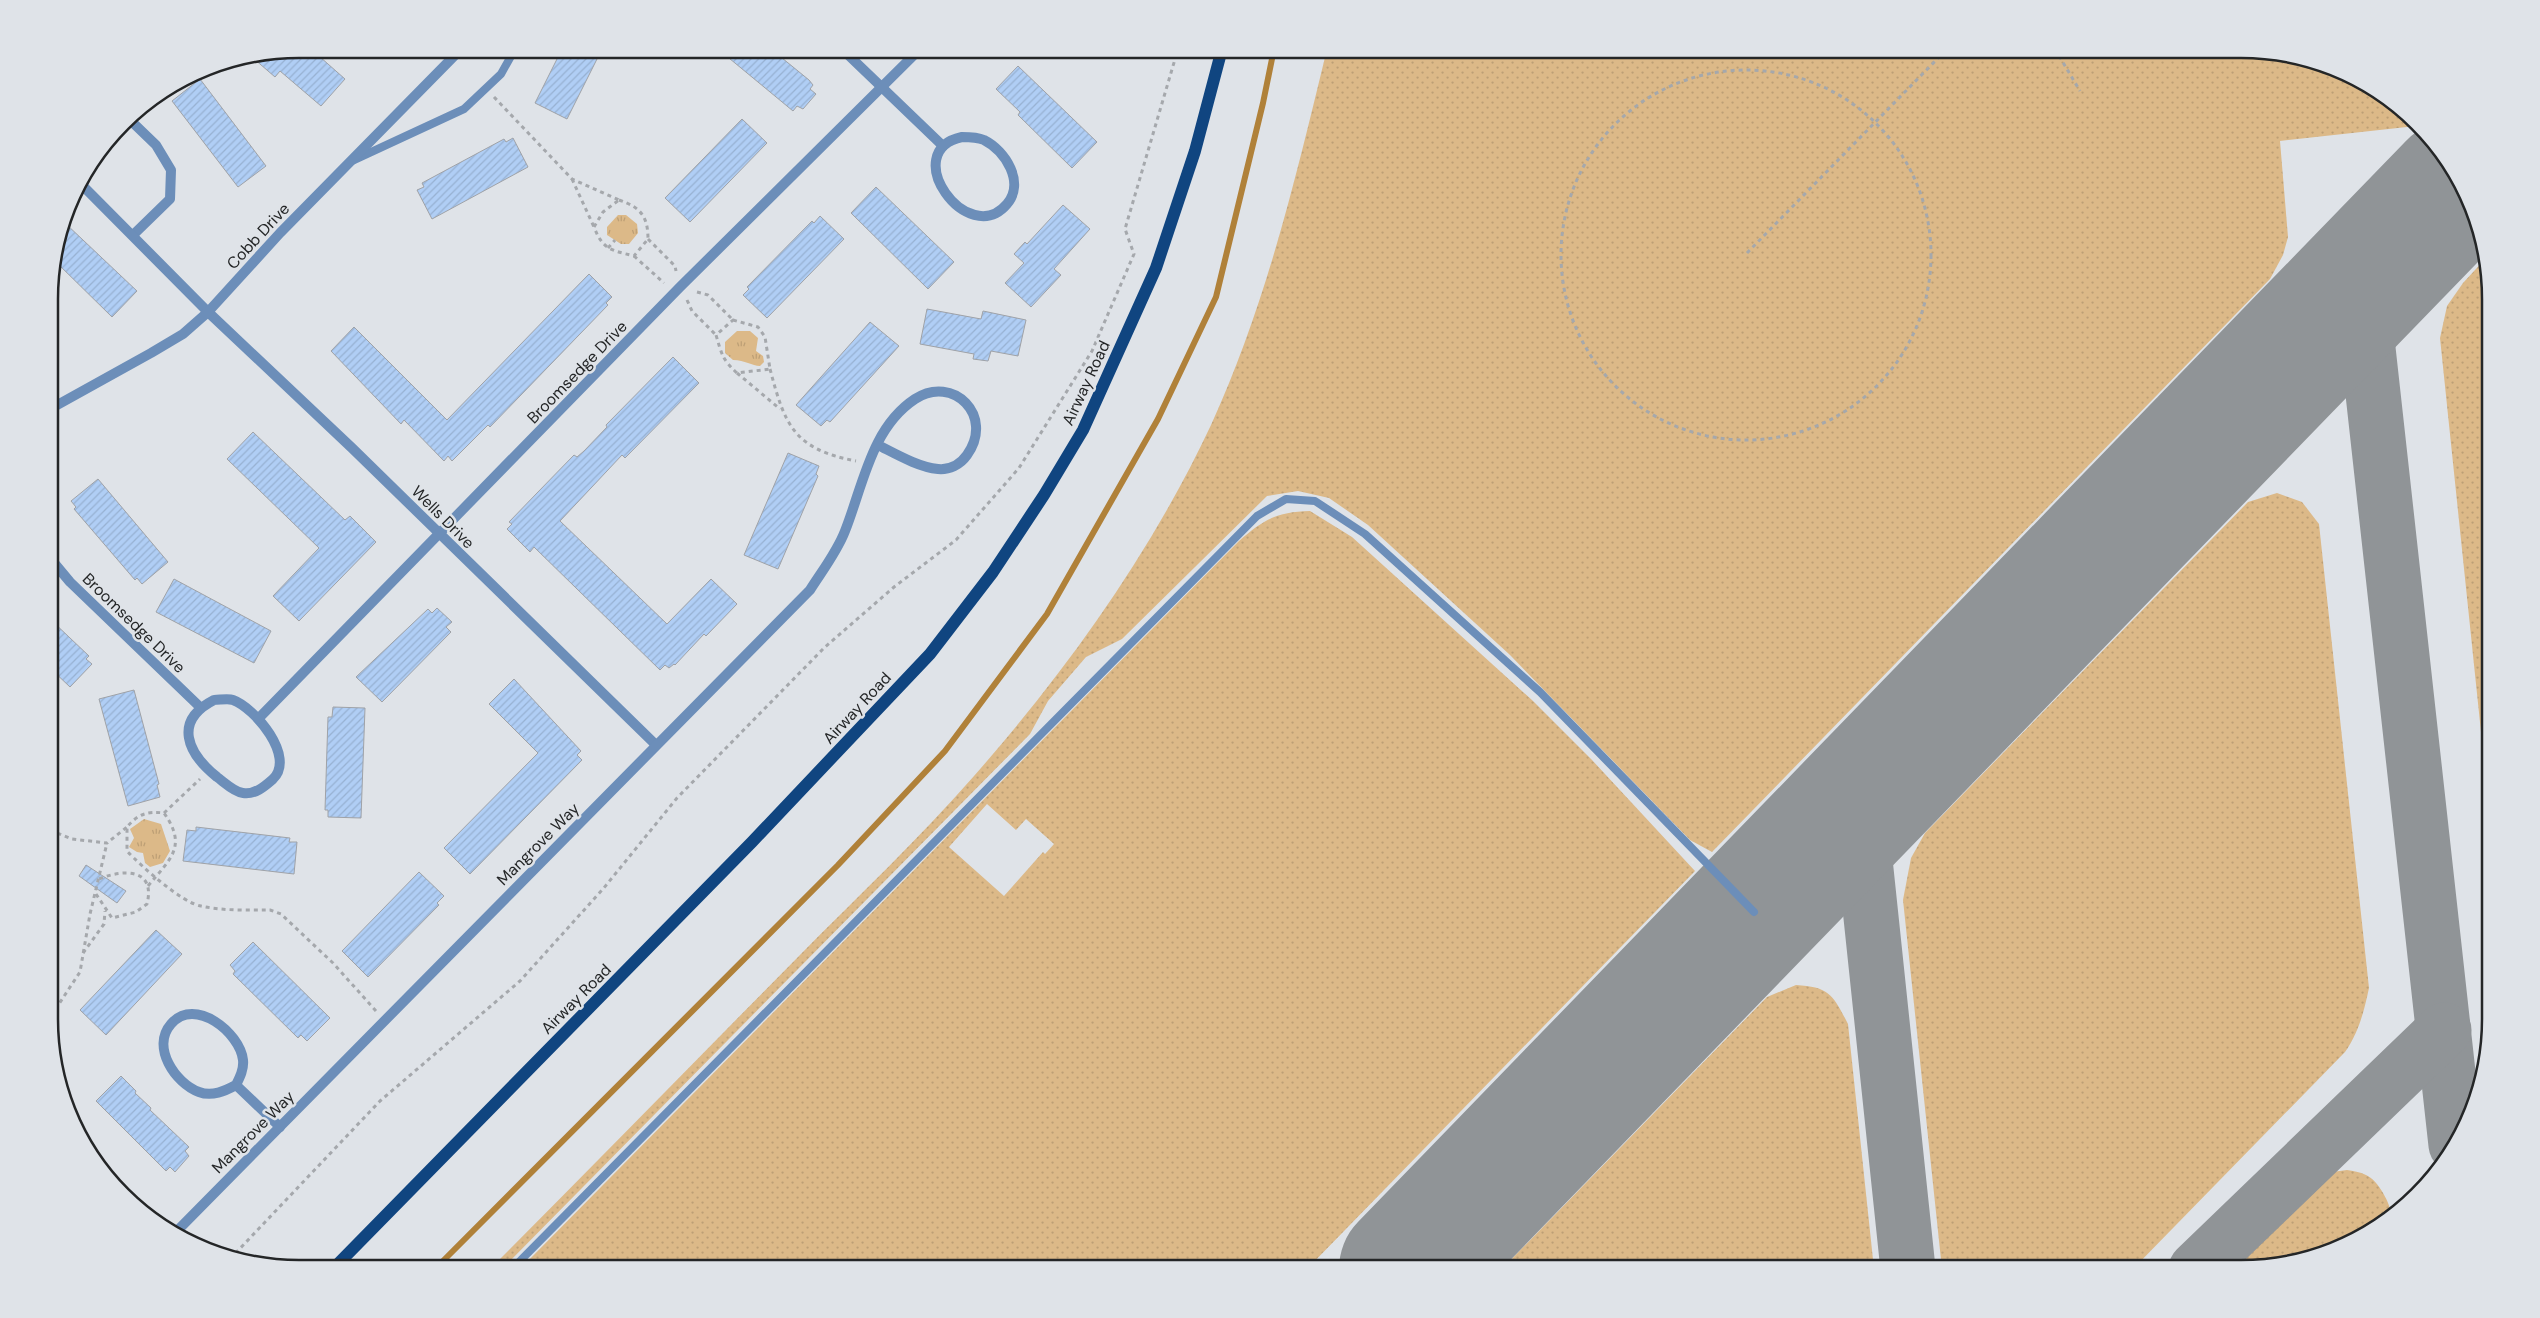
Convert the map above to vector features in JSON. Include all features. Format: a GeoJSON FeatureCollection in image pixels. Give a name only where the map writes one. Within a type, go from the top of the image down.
{"type":"FeatureCollection","features":[{"type":"Feature","properties":{"kind":"main road","name":"Airway Road"},"geometry":{"type":"LineString","coordinates":[[342,1260],[759,835],[930,654],[993,572],[1044,495],[1083,430],[1156,268],[1195,151],[1220,58]]}},
{"type":"Feature","properties":{"kind":"street","name":"Cobb Drive"},"geometry":{"type":"LineString","coordinates":[[58,405],[151,354],[183,334],[208,312],[280,233],[452,58]]}},
{"type":"Feature","properties":{"kind":"street"},"geometry":{"type":"LineString","coordinates":[[851,58],[943,146]]}},
{"type":"Feature","properties":{"kind":"street","name":"Broomsedge Drive"},"geometry":{"type":"LineString","coordinates":[[258,719],[680,287],[911,58]]}},
{"type":"Feature","properties":{"kind":"street"},"geometry":{"type":"LineString","coordinates":[[133,123],[156,145],[171,170],[170,199],[133,235]]}},
{"type":"Feature","properties":{"kind":"street"},"geometry":{"type":"LineString","coordinates":[[974,137],[986,141],[998,151],[1009,164],[1014,176],[1014,189],[1010,200],[1002,210],[990,215],[978,216],[966,212],[952,201],[939,184],[936,171],[937,158],[943,146],[951,140],[974,137]]}},
{"type":"Feature","properties":{"kind":"street","name":"Wells Drive"},"geometry":{"type":"LineString","coordinates":[[85,187],[208,312],[352,448],[656,745]]}},
{"type":"Feature","properties":{"kind":"street","name":"Mangrove Way"},"geometry":{"type":"LineString","coordinates":[[179,1229],[810,590],[844,532],[868,463],[878,445],[887,429],[907,404],[924,393],[938,390],[950,393],[963,401],[977,422],[977,434],[973,446],[964,459],[952,468],[939,469],[925,466],[878,445]]}},
{"type":"Feature","properties":{"kind":"street","name":"Broomsedge Drive"},"geometry":{"type":"LineString","coordinates":[[58,568],[70,582],[200,707]]}},
{"type":"Feature","properties":{"kind":"street"},"geometry":{"type":"LineString","coordinates":[[214,700],[232,700],[258,719],[274,738],[281,756],[276,776],[262,789],[243,793],[227,785],[195,755],[188,740],[190,724],[200,707],[214,700]]}},
{"type":"Feature","properties":{"kind":"street"},"geometry":{"type":"LineString","coordinates":[[199,1015],[213,1019],[228,1031],[241,1050],[243,1062],[242,1074],[236,1085],[212,1094],[200,1092],[182,1081],[167,1061],[163,1048],[165,1035],[172,1023],[185,1016],[199,1015]]}},
{"type":"Feature","properties":{"kind":"street"},"geometry":{"type":"LineString","coordinates":[[236,1085],[280,1127]]}},
{"type":"Feature","properties":{"kind":"lane"},"geometry":{"type":"LineString","coordinates":[[350,162],[464,109],[501,74],[510,58]]}},
{"type":"Feature","properties":{"kind":"lane"},"geometry":{"type":"LineString","coordinates":[[521,1260],[1257,516],[1286,499],[1315,501],[1365,534],[1540,692],[1754,912]]}},
{"type":"Feature","properties":{"kind":"path"},"geometry":{"type":"LineString","coordinates":[[237,1252],[380,1101],[520,981],[603,889],[676,798],[825,647],[894,587],[956,540],[1018,468],[1092,351],[1134,254],[1125,229],[1175,58]]}},
{"type":"Feature","properties":{"kind":"path"},"geometry":{"type":"LineString","coordinates":[[1747,253],[1937,58]]}},
{"type":"Feature","properties":{"kind":"path"},"geometry":{"type":"LineString","coordinates":[[2060,58],[2080,91]]}},
{"type":"Feature","properties":{"kind":"path"},"geometry":{"type":"LineString","coordinates":[[1717,71],[1782,72],[1842,95],[1874,123],[1891,138],[1922,194],[1932,258],[1920,322],[1886,378],[1841,415],[1787,437],[1729,441],[1672,427],[1623,396],[1586,351],[1582,342],[1564,297],[1560,239],[1574,182],[1605,133],[1656,92],[1717,71]]}},
{"type":"Feature","properties":{"kind":"path"},"geometry":{"type":"LineString","coordinates":[[486,88],[572,179],[602,244],[608,248],[634,256],[661,282],[708,294],[733,320],[758,327],[765,337],[770,369],[781,409],[797,435],[825,454],[868,463]]}},
{"type":"Feature","properties":{"kind":"path"},"geometry":{"type":"LineString","coordinates":[[572,179],[640,209],[646,219],[648,239],[675,266],[680,287],[692,312],[716,335],[724,362],[781,409]]}},
{"type":"Feature","properties":{"kind":"path"},"geometry":{"type":"LineString","coordinates":[[594,227],[604,212],[618,200]]}},
{"type":"Feature","properties":{"kind":"path"},"geometry":{"type":"LineString","coordinates":[[634,256],[648,239]]}},
{"type":"Feature","properties":{"kind":"path"},"geometry":{"type":"LineString","coordinates":[[608,248],[615,240]]}},
{"type":"Feature","properties":{"kind":"path"},"geometry":{"type":"LineString","coordinates":[[716,335],[733,320]]}},
{"type":"Feature","properties":{"kind":"path"},"geometry":{"type":"LineString","coordinates":[[724,362],[729,356]]}},
{"type":"Feature","properties":{"kind":"path"},"geometry":{"type":"LineString","coordinates":[[738,373],[770,369]]}},
{"type":"Feature","properties":{"kind":"path"},"geometry":{"type":"LineString","coordinates":[[58,1005],[80,972],[95,893],[107,843],[137,816],[151,812],[164,813],[209,770]]}},
{"type":"Feature","properties":{"kind":"path"},"geometry":{"type":"LineString","coordinates":[[148,886],[169,862],[176,847],[176,837],[172,824],[164,813]]}},
{"type":"Feature","properties":{"kind":"path"},"geometry":{"type":"LineString","coordinates":[[127,827],[127,851],[156,877],[199,906],[270,910],[281,914],[333,963],[384,1021]]}},
{"type":"Feature","properties":{"kind":"path"},"geometry":{"type":"LineString","coordinates":[[58,833],[72,839],[107,843]]}},
{"type":"Feature","properties":{"kind":"path"},"geometry":{"type":"LineString","coordinates":[[95,893],[112,918],[136,912],[147,904],[150,894],[148,886],[142,878],[127,871],[115,872],[98,879]]}},
{"type":"Feature","properties":{"kind":"path"},"geometry":{"type":"LineString","coordinates":[[83,953],[104,924],[105,910]]}},
{"type":"Feature","properties":{"kind":"green space"},"geometry":{"type":"Polygon","coordinates":[[[1325,58],[2258,58],[2289,62],[2319,70],[2348,82],[2376,98],[2411,127],[2280,141],[2288,237],[2283,255],[2270,279],[1712,852],[1690,840],[1510,655],[1368,525],[1329,498],[1298,491],[1267,496],[1122,639],[1086,657],[1048,701],[1030,734],[511,1260],[499,1260],[910,845],[1008,736],[1074,652],[1105,609],[1162,519],[1211,425],[1231,380],[1264,287],[1304,145],[1325,58]]]}},
{"type":"Feature","properties":{"kind":"green space"},"geometry":{"type":"Polygon","coordinates":[[[618,215],[626,215],[637,224],[638,233],[629,244],[621,244],[607,235],[607,227],[618,215]]]}},
{"type":"Feature","properties":{"kind":"green space"},"geometry":{"type":"Polygon","coordinates":[[[2480,265],[2482,282],[2482,742],[2440,338],[2447,306],[2463,283],[2480,265]]]}},
{"type":"Feature","properties":{"kind":"green space"},"geometry":{"type":"Polygon","coordinates":[[[737,331],[750,331],[758,338],[756,351],[763,356],[764,362],[760,366],[733,360],[725,353],[725,342],[737,331]]]}},
{"type":"Feature","properties":{"kind":"green space"},"geometry":{"type":"Polygon","coordinates":[[[2277,493],[2302,502],[2319,524],[2369,988],[2357,1029],[2345,1052],[2142,1260],[1941,1260],[1903,900],[1911,858],[1925,833],[2248,502],[2277,493]]]}},
{"type":"Feature","properties":{"kind":"green space"},"geometry":{"type":"Polygon","coordinates":[[[1310,511],[1352,537],[1533,701],[1592,760],[1695,871],[1316,1260],[529,1260],[1239,541],[1264,522],[1289,513],[1310,511]],[[987,804],[949,847],[1004,896],[1043,852],[1045,854],[1054,844],[1026,819],[1016,830],[987,804]]]}},
{"type":"Feature","properties":{"kind":"green space"},"geometry":{"type":"Polygon","coordinates":[[[144,819],[161,824],[170,851],[163,863],[150,867],[145,863],[143,853],[129,847],[134,838],[130,829],[144,819]]]}},
{"type":"Feature","properties":{"kind":"green space"},"geometry":{"type":"Polygon","coordinates":[[[1796,985],[1816,988],[1829,994],[1834,999],[1848,1024],[1873,1260],[1511,1260],[1767,997],[1796,985]]]}},
{"type":"Feature","properties":{"kind":"green space"},"geometry":{"type":"Polygon","coordinates":[[[2347,1170],[2364,1174],[2371,1178],[2379,1187],[2390,1209],[2348,1236],[2319,1248],[2289,1256],[2258,1260],[2237,1260],[2317,1178],[2332,1172],[2347,1170]]]}},
{"type":"Feature","properties":{"kind":"building"},"geometry":{"type":"Polygon","coordinates":[[[282,58],[321,58],[345,79],[321,106],[280,71],[275,77],[257,61],[282,58]]]}},
{"type":"Feature","properties":{"kind":"building"},"geometry":{"type":"Polygon","coordinates":[[[558,58],[598,58],[567,119],[535,103],[558,58]]]}},
{"type":"Feature","properties":{"kind":"building"},"geometry":{"type":"Polygon","coordinates":[[[729,58],[782,58],[809,80],[813,85],[810,89],[816,94],[803,109],[797,106],[793,111],[729,58]]]}},
{"type":"Feature","properties":{"kind":"building"},"geometry":{"type":"Polygon","coordinates":[[[1018,66],[1097,142],[1072,168],[1018,115],[1020,112],[996,89],[1018,66]]]}},
{"type":"Feature","properties":{"kind":"building"},"geometry":{"type":"Polygon","coordinates":[[[200,79],[266,166],[238,187],[172,101],[200,79]]]}},
{"type":"Feature","properties":{"kind":"building"},"geometry":{"type":"Polygon","coordinates":[[[742,119],[767,143],[690,222],[665,198],[742,119]]]}},
{"type":"Feature","properties":{"kind":"building"},"geometry":{"type":"Polygon","coordinates":[[[513,138],[528,167],[432,219],[417,190],[424,187],[422,183],[504,139],[506,142],[513,138]]]}},
{"type":"Feature","properties":{"kind":"building"},"geometry":{"type":"Polygon","coordinates":[[[876,187],[954,262],[928,289],[851,213],[876,187]]]}},
{"type":"Feature","properties":{"kind":"building"},"geometry":{"type":"Polygon","coordinates":[[[1063,205],[1090,229],[1054,269],[1061,275],[1031,307],[1005,283],[1024,263],[1014,254],[1025,242],[1027,244],[1063,205]]]}},
{"type":"Feature","properties":{"kind":"building"},"geometry":{"type":"Polygon","coordinates":[[[820,216],[844,239],[767,318],[743,295],[749,289],[747,287],[812,221],[814,223],[820,216]]]}},
{"type":"Feature","properties":{"kind":"building"},"geometry":{"type":"Polygon","coordinates":[[[69,226],[137,291],[112,317],[60,266],[69,226]]]}},
{"type":"Feature","properties":{"kind":"building"},"geometry":{"type":"Polygon","coordinates":[[[589,274],[612,297],[606,303],[608,305],[490,427],[488,425],[452,461],[448,456],[444,461],[404,420],[401,424],[331,351],[354,327],[447,420],[589,274]]]}},
{"type":"Feature","properties":{"kind":"building"},"geometry":{"type":"Polygon","coordinates":[[[927,309],[981,319],[983,311],[1026,320],[1018,356],[991,351],[988,361],[973,359],[974,354],[920,344],[927,309]]]}},
{"type":"Feature","properties":{"kind":"building"},"geometry":{"type":"Polygon","coordinates":[[[870,322],[899,346],[830,422],[827,420],[821,426],[796,405],[870,322]]]}},
{"type":"Feature","properties":{"kind":"building"},"geometry":{"type":"Polygon","coordinates":[[[673,357],[699,383],[625,458],[622,455],[560,521],[667,624],[711,579],[737,604],[706,636],[704,634],[675,665],[669,668],[665,665],[660,670],[534,547],[530,552],[507,529],[512,524],[509,522],[574,455],[577,457],[584,451],[607,427],[606,425],[673,357]]]}},
{"type":"Feature","properties":{"kind":"building"},"geometry":{"type":"Polygon","coordinates":[[[253,432],[345,520],[350,516],[376,542],[299,621],[273,596],[319,548],[227,459],[253,432]]]}},
{"type":"Feature","properties":{"kind":"building"},"geometry":{"type":"Polygon","coordinates":[[[788,453],[819,466],[816,474],[818,476],[778,569],[744,555],[788,453]]]}},
{"type":"Feature","properties":{"kind":"building"},"geometry":{"type":"Polygon","coordinates":[[[98,479],[168,562],[142,584],[137,578],[135,580],[74,509],[76,507],[71,501],[98,479]]]}},
{"type":"Feature","properties":{"kind":"building"},"geometry":{"type":"Polygon","coordinates":[[[174,579],[271,631],[254,663],[156,612],[174,579]]]}},
{"type":"Feature","properties":{"kind":"building"},"geometry":{"type":"Polygon","coordinates":[[[437,608],[452,622],[446,627],[451,632],[382,702],[356,677],[428,609],[432,613],[437,608]]]}},
{"type":"Feature","properties":{"kind":"building"},"geometry":{"type":"Polygon","coordinates":[[[58,627],[89,656],[86,659],[92,664],[70,687],[58,676],[58,627]]]}},
{"type":"Feature","properties":{"kind":"building"},"geometry":{"type":"Polygon","coordinates":[[[514,679],[581,751],[577,755],[582,760],[470,874],[444,848],[538,753],[489,704],[514,679]]]}},
{"type":"Feature","properties":{"kind":"building"},"geometry":{"type":"Polygon","coordinates":[[[134,690],[159,784],[157,785],[160,797],[128,806],[99,699],[134,690]]]}},
{"type":"Feature","properties":{"kind":"building"},"geometry":{"type":"Polygon","coordinates":[[[333,707],[365,708],[361,818],[328,817],[328,810],[325,810],[328,717],[332,717],[333,707]]]}},
{"type":"Feature","properties":{"kind":"building"},"geometry":{"type":"Polygon","coordinates":[[[196,827],[290,838],[289,842],[297,842],[294,874],[183,861],[187,830],[196,831],[196,827]]]}},
{"type":"Feature","properties":{"kind":"building"},"geometry":{"type":"Polygon","coordinates":[[[86,865],[126,891],[117,903],[79,876],[86,865]]]}},
{"type":"Feature","properties":{"kind":"building"},"geometry":{"type":"Polygon","coordinates":[[[419,872],[444,896],[437,903],[439,905],[368,977],[342,951],[419,872]]]}},
{"type":"Feature","properties":{"kind":"building"},"geometry":{"type":"Polygon","coordinates":[[[156,930],[182,954],[106,1035],[80,1010],[156,930]]]}},
{"type":"Feature","properties":{"kind":"building"},"geometry":{"type":"Polygon","coordinates":[[[253,942],[330,1018],[307,1041],[301,1035],[298,1038],[233,974],[235,971],[230,965],[253,942]]]}},
{"type":"Feature","properties":{"kind":"building"},"geometry":{"type":"Polygon","coordinates":[[[121,1076],[151,1108],[150,1110],[189,1147],[185,1151],[189,1156],[175,1172],[170,1167],[166,1171],[96,1101],[121,1076]]]}},
{"type":"Feature","properties":{"kind":"waterway"},"geometry":{"type":"LineString","coordinates":[[444,1260],[838,865],[945,751],[1047,614],[1158,419],[1216,297],[1272,58]]}},
{"type":"Feature","properties":{"kind":"taxiway"},"geometry":{"type":"LineString","coordinates":[[2361,285],[2455,1132]]}},
{"type":"Feature","properties":{"kind":"taxiway"},"geometry":{"type":"LineString","coordinates":[[1859,803],[1907,1260]]}},
{"type":"Feature","properties":{"kind":"taxiway"},"geometry":{"type":"LineString","coordinates":[[2205,1260],[2444,1030]]}},
{"type":"Feature","properties":{"kind":"runway"},"geometry":{"type":"LineString","coordinates":[[1416,1260],[2455,188]]}}]}
